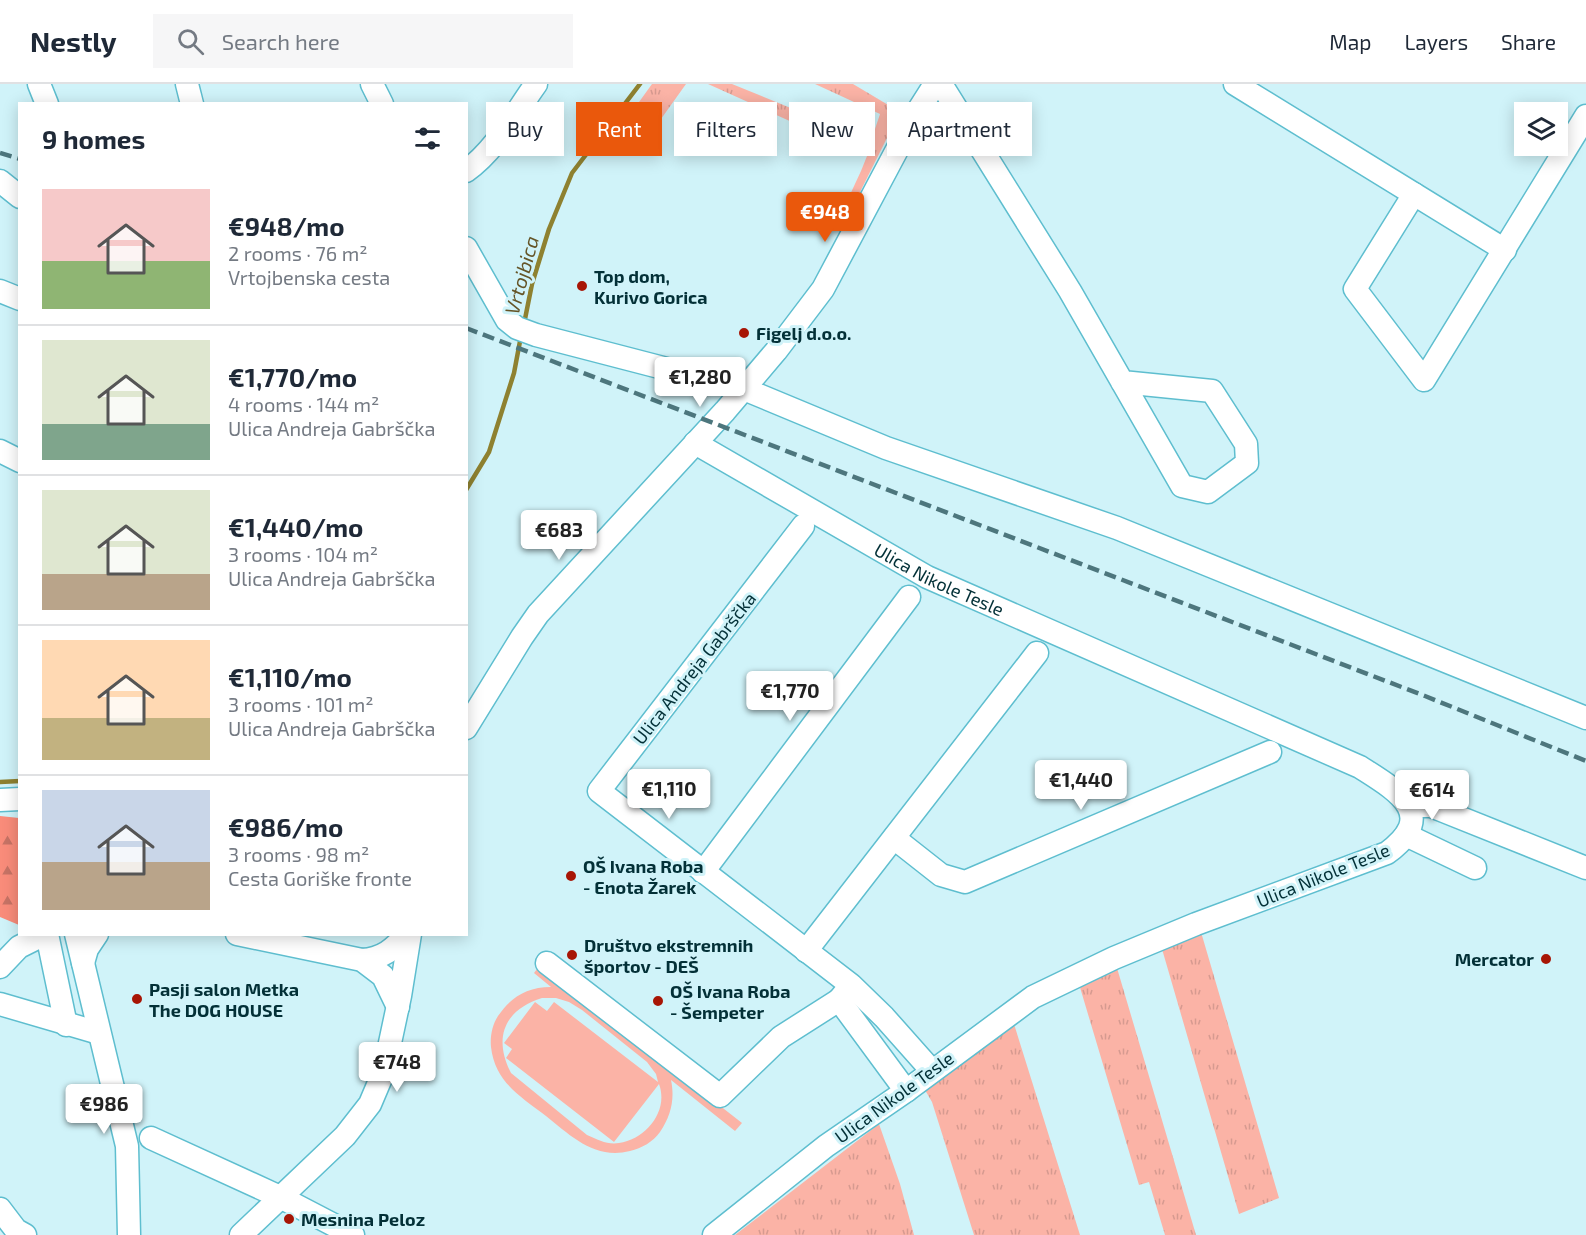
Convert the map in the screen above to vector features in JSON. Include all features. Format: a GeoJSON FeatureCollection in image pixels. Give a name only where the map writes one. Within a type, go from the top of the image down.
{"type":"FeatureCollection","features":[{"type":"Feature","properties":{"kind":"street"},"geometry":{"type":"LineString","coordinates":[[39,84],[45,102]]}},
{"type":"Feature","properties":{"kind":"street"},"geometry":{"type":"LineString","coordinates":[[187,84],[192,102]]}},
{"type":"Feature","properties":{"kind":"street"},"geometry":{"type":"LineString","coordinates":[[372,84],[381,102]]}},
{"type":"Feature","properties":{"kind":"street"},"geometry":{"type":"LineString","coordinates":[[468,170],[477,164],[493,144],[536,84]]}},
{"type":"Feature","properties":{"kind":"street"},"geometry":{"type":"LineString","coordinates":[[468,725],[538,614],[744,390],[823,289],[916,114],[935,84]]}},
{"type":"Feature","properties":{"kind":"street"},"geometry":{"type":"LineString","coordinates":[[941,84],[1070,291],[1122,382],[1182,486],[1208,492],[1247,463],[1246,444],[1212,391],[1122,382]]}},
{"type":"Feature","properties":{"kind":"street"},"geometry":{"type":"LineString","coordinates":[[1235,84],[1505,250]]}},
{"type":"Feature","properties":{"kind":"street"},"geometry":{"type":"LineString","coordinates":[[1414,194],[1355,289],[1424,380],[1586,116]]}},
{"type":"Feature","properties":{"kind":"street"},"geometry":{"type":"LineString","coordinates":[[0,181],[18,195]]}},
{"type":"Feature","properties":{"kind":"street"},"geometry":{"type":"LineString","coordinates":[[468,252],[507,320],[527,332],[744,390],[886,448],[1117,528],[1586,718]]}},
{"type":"Feature","properties":{"kind":"street"},"geometry":{"type":"LineString","coordinates":[[0,291],[18,298]]}},
{"type":"Feature","properties":{"kind":"street","name":"Ulica Nikole Tesle"},"geometry":{"type":"LineString","coordinates":[[695,443],[927,577],[1360,767],[1395,789],[1409,806],[1412,824],[1401,843],[1388,853],[1186,928],[1114,958],[1034,997],[906,1091],[826,1146],[714,1235]]}},
{"type":"Feature","properties":{"kind":"street"},"geometry":{"type":"LineString","coordinates":[[0,451],[18,460]]}},
{"type":"Feature","properties":{"kind":"street","name":"Ulica Andreja Gabrščka"},"geometry":{"type":"LineString","coordinates":[[803,526],[599,791],[806,951],[845,993],[906,1091]]}},
{"type":"Feature","properties":{"kind":"street"},"geometry":{"type":"LineString","coordinates":[[703,872],[909,597]]}},
{"type":"Feature","properties":{"kind":"street"},"geometry":{"type":"LineString","coordinates":[[806,951],[1036,653]]}},
{"type":"Feature","properties":{"kind":"street"},"geometry":{"type":"LineString","coordinates":[[894,838],[941,874],[965,882],[1270,752]]}},
{"type":"Feature","properties":{"kind":"street"},"geometry":{"type":"LineString","coordinates":[[0,800],[18,799]]}},
{"type":"Feature","properties":{"kind":"street"},"geometry":{"type":"LineString","coordinates":[[1409,806],[1431,806],[1586,868]]}},
{"type":"Feature","properties":{"kind":"street"},"geometry":{"type":"LineString","coordinates":[[1460,818],[1488,844]]}},
{"type":"Feature","properties":{"kind":"street"},"geometry":{"type":"LineString","coordinates":[[1406,835],[1474,868]]}},
{"type":"Feature","properties":{"kind":"street"},"geometry":{"type":"LineString","coordinates":[[0,967],[19,947],[42,936]]}},
{"type":"Feature","properties":{"kind":"street"},"geometry":{"type":"LineString","coordinates":[[46,936],[66,1025]]}},
{"type":"Feature","properties":{"kind":"street"},"geometry":{"type":"LineString","coordinates":[[76,936],[127,1146],[129,1235]]}},
{"type":"Feature","properties":{"kind":"street"},"geometry":{"type":"LineString","coordinates":[[83,963],[87,949],[96,936]]}},
{"type":"Feature","properties":{"kind":"street"},"geometry":{"type":"LineString","coordinates":[[248,936],[362,960],[378,958],[386,954],[407,936]]}},
{"type":"Feature","properties":{"kind":"street"},"geometry":{"type":"LineString","coordinates":[[241,1235],[345,1136],[370,1104],[384,1071],[398,1007],[409,936]]}},
{"type":"Feature","properties":{"kind":"street"},"geometry":{"type":"LineString","coordinates":[[362,960],[376,969],[386,980],[398,1007]]}},
{"type":"Feature","properties":{"kind":"street"},"geometry":{"type":"LineString","coordinates":[[547,963],[720,1096],[781,1037],[845,993]]}},
{"type":"Feature","properties":{"kind":"street","name":"Ulica Andreja Gabrščka"},"geometry":{"type":"LineString","coordinates":[[845,993],[884,1017],[932,1071]]}},
{"type":"Feature","properties":{"kind":"street"},"geometry":{"type":"LineString","coordinates":[[0,1004],[99,1033]]}},
{"type":"Feature","properties":{"kind":"street"},"geometry":{"type":"LineString","coordinates":[[151,1138],[280,1197],[353,1235]]}},
{"type":"Feature","properties":{"kind":"street"},"geometry":{"type":"LineString","coordinates":[[0,1209],[19,1233]]}},
{"type":"Feature","properties":{"kind":"green space"},"geometry":{"type":"Polygon","coordinates":[[[652,84],[686,84],[662,118],[662,102],[639,102],[652,84]]]}},
{"type":"Feature","properties":{"kind":"green space"},"geometry":{"type":"Polygon","coordinates":[[[708,84],[732,84],[776,102],[748,102],[708,84]]]}},
{"type":"Feature","properties":{"kind":"green space"},"geometry":{"type":"Polygon","coordinates":[[[815,84],[853,84],[887,104],[887,138],[855,202],[848,199],[867,156],[875,156],[875,129],[880,114],[875,112],[875,102],[854,102],[815,84]]]}},
{"type":"Feature","properties":{"kind":"green space"},"geometry":{"type":"Polygon","coordinates":[[[777,102],[789,107],[789,121],[777,115],[777,102]]]}},
{"type":"Feature","properties":{"kind":"green space"},"geometry":{"type":"Polygon","coordinates":[[[0,816],[18,818],[18,925],[0,917],[0,816]]]}},
{"type":"Feature","properties":{"kind":"green space"},"geometry":{"type":"Polygon","coordinates":[[[1201,932],[1279,1198],[1239,1214],[1162,949],[1201,932]]]}},
{"type":"Feature","properties":{"kind":"green space"},"geometry":{"type":"Polygon","coordinates":[[[540,965],[742,1123],[735,1131],[671,1080],[673,1094],[667,1120],[660,1132],[647,1144],[630,1151],[617,1153],[595,1149],[574,1138],[510,1087],[503,1079],[493,1059],[492,1031],[503,1009],[520,994],[542,987],[551,987],[534,973],[540,965]],[[542,998],[529,1003],[511,1018],[503,1037],[503,1048],[506,1060],[511,1073],[587,1135],[611,1143],[638,1136],[653,1122],[658,1113],[661,1104],[659,1084],[614,1142],[506,1058],[512,1049],[504,1043],[535,1002],[547,1011],[554,1002],[658,1082],[656,1074],[647,1062],[582,1010],[569,1002],[556,998],[542,998]]]}},
{"type":"Feature","properties":{"kind":"green space"},"geometry":{"type":"Polygon","coordinates":[[[1117,968],[1196,1235],[1165,1235],[1149,1182],[1139,1185],[1079,984],[1117,968]]]}},
{"type":"Feature","properties":{"kind":"green space"},"geometry":{"type":"Polygon","coordinates":[[[1014,1024],[1080,1235],[974,1235],[932,1102],[925,1090],[1014,1024]]]}},
{"type":"Feature","properties":{"kind":"green space"},"geometry":{"type":"Polygon","coordinates":[[[879,1124],[900,1184],[914,1235],[735,1235],[879,1124]]]}},
{"type":"Feature","properties":{"kind":"waterway","name":"Vrtojbica"},"geometry":{"type":"LineString","coordinates":[[524,324],[532,284],[549,229],[572,173],[640,84]]}},
{"type":"Feature","properties":{"kind":"waterway","name":"Vrtojbica"},"geometry":{"type":"LineString","coordinates":[[468,487],[489,452],[514,373],[521,336]]}},
{"type":"Feature","properties":{"kind":"waterway","name":"Vrtojbica"},"geometry":{"type":"LineString","coordinates":[[0,782],[18,781]]}},
{"type":"Feature","properties":{"kind":"railway"},"geometry":{"type":"LineString","coordinates":[[0,153],[18,158]]}},
{"type":"Feature","properties":{"kind":"railway"},"geometry":{"type":"LineString","coordinates":[[468,329],[1425,696],[1586,761]]}},
{"type":"Feature","properties":{"kind":"place","name":"Top dom, Kurivo Gorica"},"geometry":{"type":"Point","coordinates":[582,286]}},
{"type":"Feature","properties":{"kind":"place","name":"Figelj d.o.o."},"geometry":{"type":"Point","coordinates":[744,333]}},
{"type":"Feature","properties":{"kind":"place","name":"OŠ Ivana Roba - Enota Žarek"},"geometry":{"type":"Point","coordinates":[571,876]}},
{"type":"Feature","properties":{"kind":"place","name":"Društvo ekstremnih športov - DEŠ"},"geometry":{"type":"Point","coordinates":[572,955]}},
{"type":"Feature","properties":{"kind":"place","name":"Mercator"},"geometry":{"type":"Point","coordinates":[1546,959]}},
{"type":"Feature","properties":{"kind":"place","name":"Pasji salon Metka The DOG HOUSE"},"geometry":{"type":"Point","coordinates":[137,999]}},
{"type":"Feature","properties":{"kind":"place","name":"OŠ Ivana Roba - Šempeter"},"geometry":{"type":"Point","coordinates":[658,1001]}},
{"type":"Feature","properties":{"kind":"place","name":"Mesnina Peloz"},"geometry":{"type":"Point","coordinates":[289,1219]}}]}
